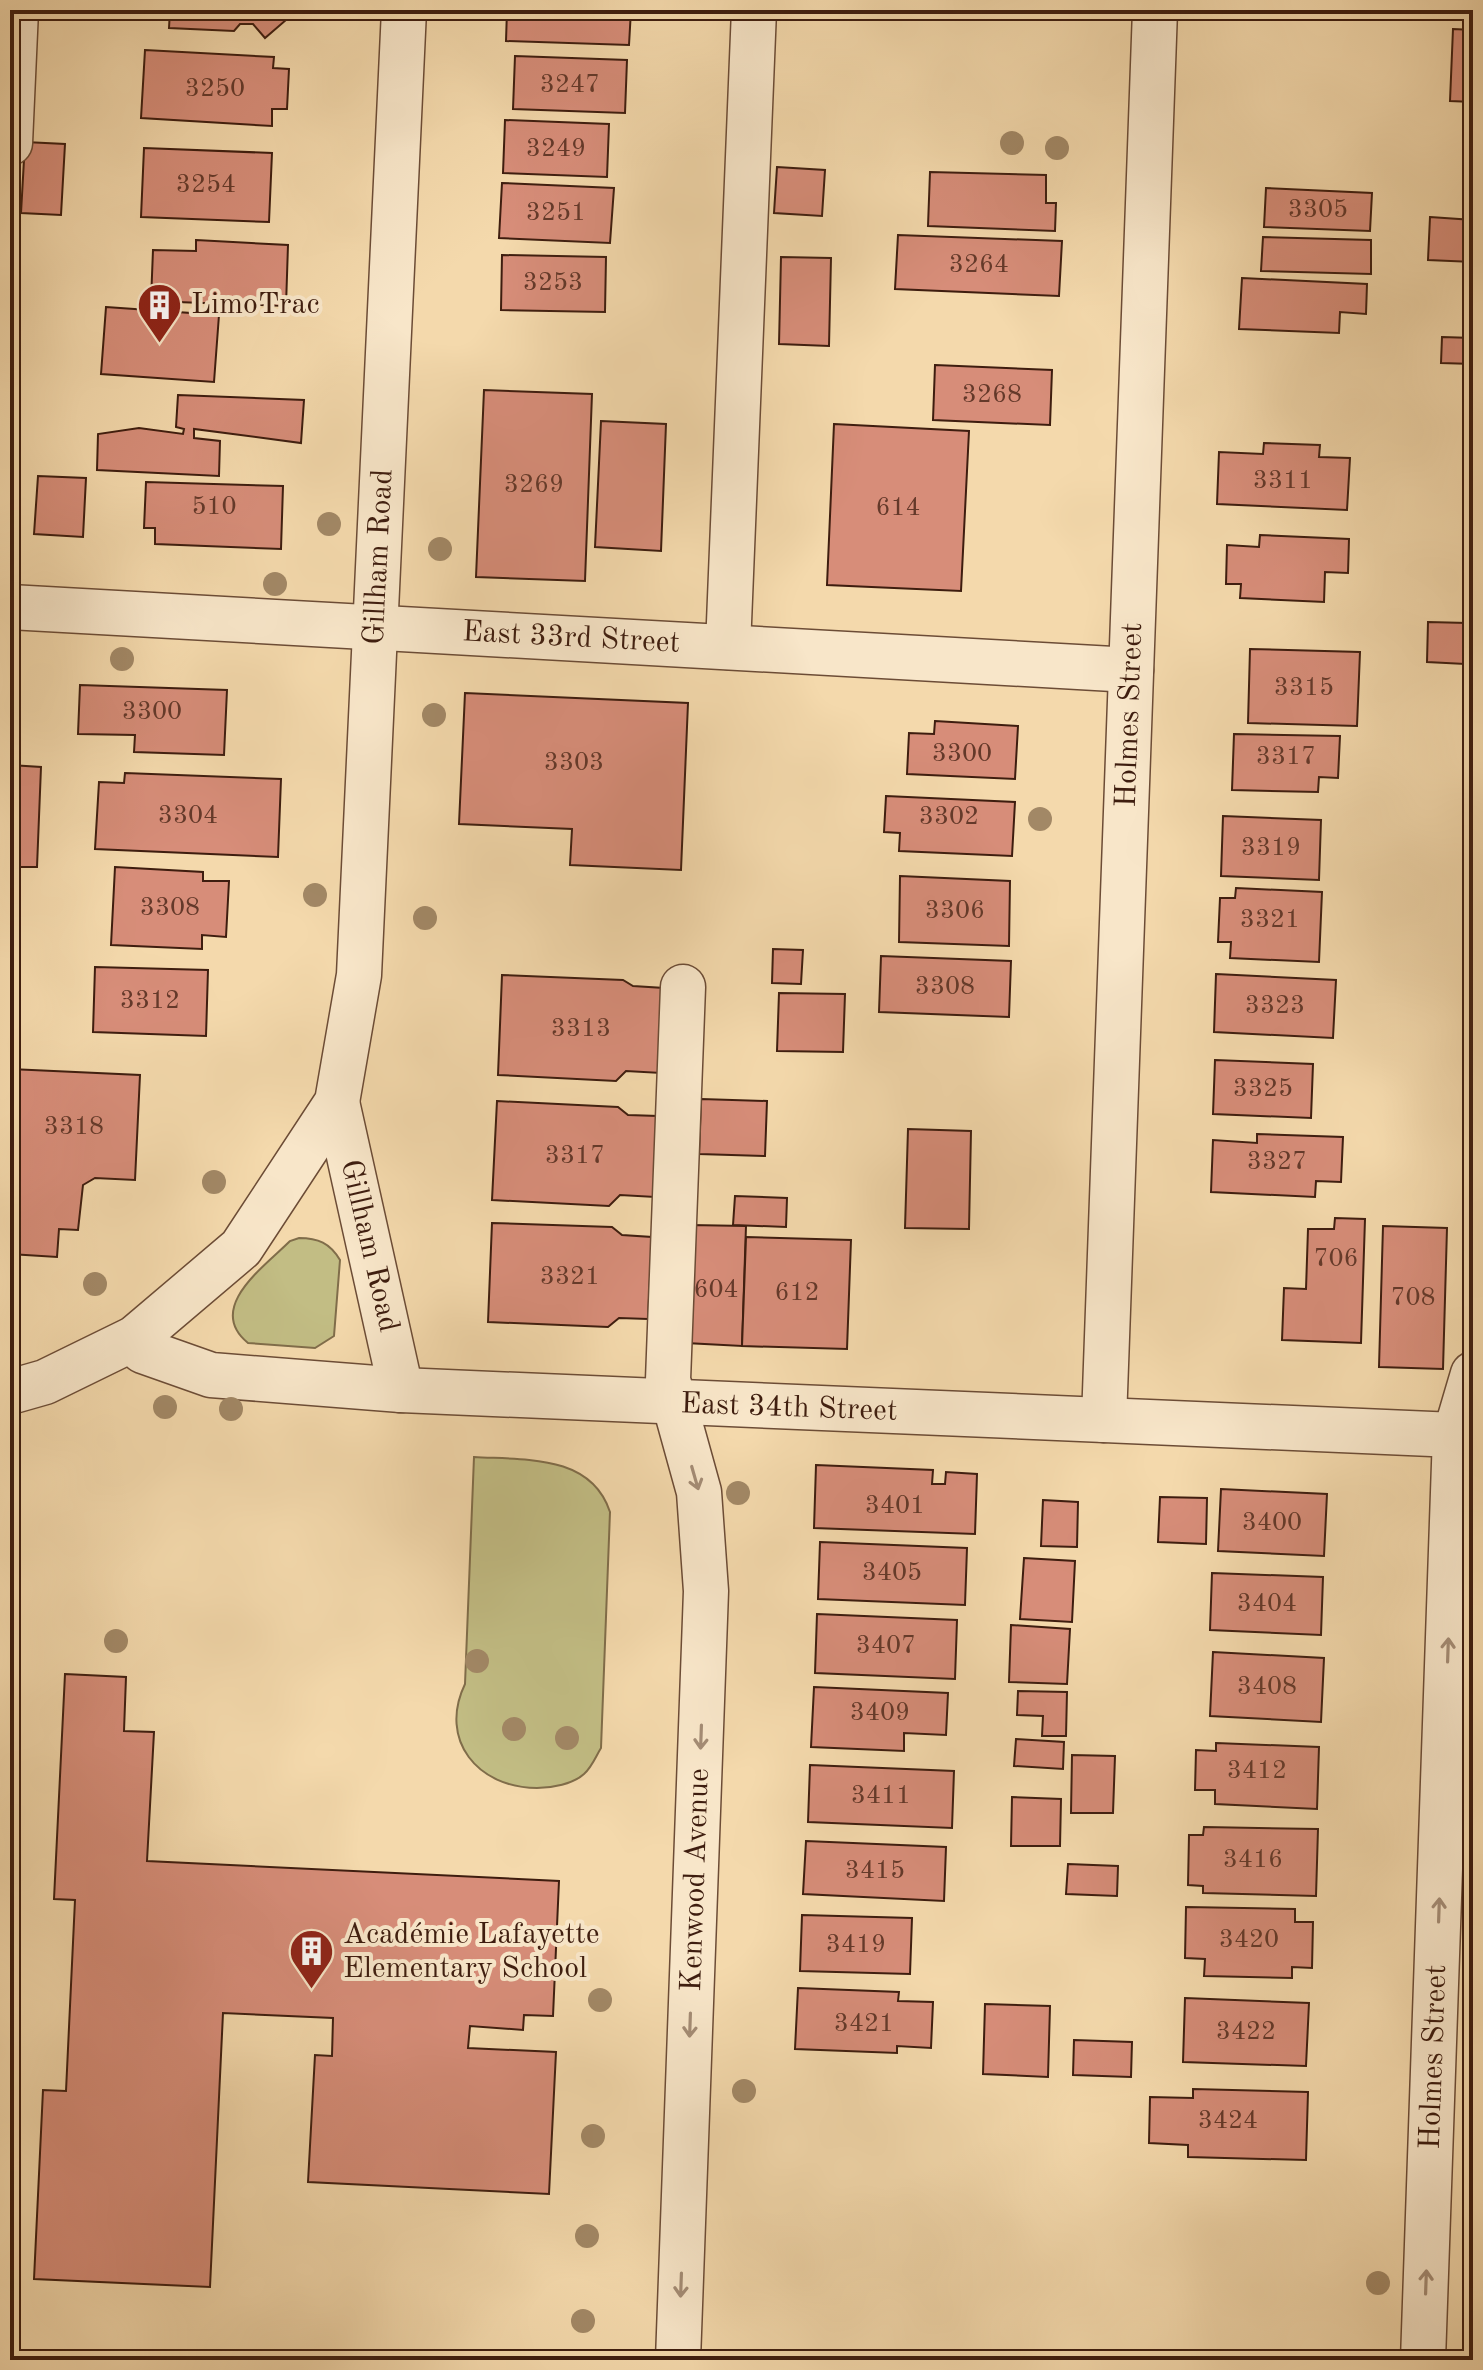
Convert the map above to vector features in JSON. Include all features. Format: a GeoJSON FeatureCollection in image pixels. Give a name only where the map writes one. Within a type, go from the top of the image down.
{"type":"FeatureCollection","features":[{"type":"Feature","properties":{"kind":"street"},"geometry":{"type":"LineString","coordinates":[[10,143],[16,10]]}},
{"type":"Feature","properties":{"kind":"street","name":"Gillham Road"},"geometry":{"type":"LineString","coordinates":[[401,1390],[337,1102],[359,975],[404,10]]}},
{"type":"Feature","properties":{"kind":"street"},"geometry":{"type":"LineString","coordinates":[[728,647],[754,10]]}},
{"type":"Feature","properties":{"kind":"street","name":"Holmes Street"},"geometry":{"type":"LineString","coordinates":[[1104,1420],[1155,10]]}},
{"type":"Feature","properties":{"kind":"street","name":"East 33rd Street"},"geometry":{"type":"LineString","coordinates":[[10,607],[1131,670]]}},
{"type":"Feature","properties":{"kind":"street","name":"Kenwood Avenue"},"geometry":{"type":"LineString","coordinates":[[678,2360],[706,1591],[699,1492],[668,1380],[683,987]]}},
{"type":"Feature","properties":{"kind":"street","name":"Gillham Road"},"geometry":{"type":"LineString","coordinates":[[10,1392],[45,1382],[135,1338],[241,1248],[337,1102]]}},
{"type":"Feature","properties":{"kind":"street","name":"East 34th Street"},"geometry":{"type":"LineString","coordinates":[[135,1338],[143,1351],[211,1375],[401,1390],[1455,1435]]}},
{"type":"Feature","properties":{"kind":"street","name":"Holmes Street"},"geometry":{"type":"LineString","coordinates":[[1423,2360],[1455,1435],[1473,1374]]}},
{"type":"Feature","properties":{"kind":"shaded area"},"geometry":{"type":"Polygon","coordinates":[[[299,1238],[323,1243],[340,1260],[334,1336],[315,1348],[248,1343],[236,1330],[233,1316],[236,1302],[254,1275],[290,1241],[299,1238]]]}},
{"type":"Feature","properties":{"kind":"shaded area"},"geometry":{"type":"Polygon","coordinates":[[[474,1457],[534,1460],[572,1470],[588,1479],[601,1493],[610,1512],[601,1748],[584,1774],[562,1785],[537,1788],[497,1780],[481,1770],[460,1742],[457,1724],[458,1705],[465,1684],[474,1457]]]}},
{"type":"Feature","properties":{"kind":"building"},"geometry":{"type":"Polygon","coordinates":[[[170,10],[277,10],[286,20],[265,38],[253,24],[240,24],[234,31],[169,28],[170,10]]]}},
{"type":"Feature","properties":{"kind":"building"},"geometry":{"type":"Polygon","coordinates":[[[507,10],[631,10],[629,45],[506,41],[507,10]]]}},
{"type":"Feature","properties":{"kind":"building"},"geometry":{"type":"Polygon","coordinates":[[[1453,29],[1473,30],[1473,102],[1450,101],[1453,29]]]}},
{"type":"Feature","properties":{"kind":"building"},"geometry":{"type":"Polygon","coordinates":[[[145,50],[274,57],[273,68],[289,69],[287,109],[272,109],[272,126],[141,118],[145,50]]]}},
{"type":"Feature","properties":{"kind":"building"},"geometry":{"type":"Polygon","coordinates":[[[515,56],[627,60],[625,113],[513,109],[515,56]]]}},
{"type":"Feature","properties":{"kind":"building"},"geometry":{"type":"Polygon","coordinates":[[[505,120],[609,124],[607,177],[503,173],[505,120]]]}},
{"type":"Feature","properties":{"kind":"building"},"geometry":{"type":"Polygon","coordinates":[[[25,142],[65,144],[61,215],[21,213],[25,142]]]}},
{"type":"Feature","properties":{"kind":"building"},"geometry":{"type":"Polygon","coordinates":[[[144,148],[272,153],[269,222],[141,217],[144,148]]]}},
{"type":"Feature","properties":{"kind":"building"},"geometry":{"type":"Polygon","coordinates":[[[777,167],[825,170],[822,216],[774,213],[777,167]]]}},
{"type":"Feature","properties":{"kind":"building"},"geometry":{"type":"Polygon","coordinates":[[[930,172],[1046,175],[1046,203],[1056,203],[1055,231],[928,226],[930,172]]]}},
{"type":"Feature","properties":{"kind":"building"},"geometry":{"type":"Polygon","coordinates":[[[502,183],[614,188],[610,243],[499,238],[502,183]]]}},
{"type":"Feature","properties":{"kind":"building"},"geometry":{"type":"Polygon","coordinates":[[[1266,188],[1372,193],[1370,231],[1264,227],[1266,188]]]}},
{"type":"Feature","properties":{"kind":"building"},"geometry":{"type":"Polygon","coordinates":[[[1430,217],[1473,220],[1473,262],[1428,260],[1430,217]]]}},
{"type":"Feature","properties":{"kind":"building"},"geometry":{"type":"Polygon","coordinates":[[[898,235],[1062,241],[1059,296],[895,289],[898,235]]]}},
{"type":"Feature","properties":{"kind":"building"},"geometry":{"type":"Polygon","coordinates":[[[1263,237],[1371,240],[1371,274],[1261,271],[1263,237]]]}},
{"type":"Feature","properties":{"kind":"building"},"geometry":{"type":"Polygon","coordinates":[[[196,240],[288,245],[286,306],[151,301],[153,250],[196,251],[196,240]]]}},
{"type":"Feature","properties":{"kind":"building"},"geometry":{"type":"Polygon","coordinates":[[[502,255],[606,257],[605,312],[501,310],[502,255]]]}},
{"type":"Feature","properties":{"kind":"building"},"geometry":{"type":"Polygon","coordinates":[[[781,257],[831,258],[829,346],[779,344],[781,257]]]}},
{"type":"Feature","properties":{"kind":"building"},"geometry":{"type":"Polygon","coordinates":[[[1242,278],[1367,284],[1366,314],[1340,312],[1339,333],[1239,329],[1242,278]]]}},
{"type":"Feature","properties":{"kind":"building","name":"LimoTrac"},"geometry":{"type":"Polygon","coordinates":[[[106,307],[219,315],[214,382],[101,374],[106,307]]]}},
{"type":"Feature","properties":{"kind":"building"},"geometry":{"type":"Polygon","coordinates":[[[1442,337],[1473,338],[1473,364],[1441,363],[1442,337]]]}},
{"type":"Feature","properties":{"kind":"building"},"geometry":{"type":"Polygon","coordinates":[[[935,365],[1052,370],[1050,425],[933,420],[935,365]]]}},
{"type":"Feature","properties":{"kind":"building"},"geometry":{"type":"Polygon","coordinates":[[[484,390],[592,394],[585,581],[476,577],[484,390]]]}},
{"type":"Feature","properties":{"kind":"building"},"geometry":{"type":"Polygon","coordinates":[[[178,395],[304,400],[301,443],[194,429],[194,438],[220,441],[219,476],[97,470],[98,434],[139,428],[183,434],[184,429],[176,427],[178,395]]]}},
{"type":"Feature","properties":{"kind":"building"},"geometry":{"type":"Polygon","coordinates":[[[601,421],[666,424],[661,551],[595,547],[601,421]]]}},
{"type":"Feature","properties":{"kind":"building"},"geometry":{"type":"Polygon","coordinates":[[[834,424],[969,431],[961,591],[827,585],[834,424]]]}},
{"type":"Feature","properties":{"kind":"building"},"geometry":{"type":"Polygon","coordinates":[[[1264,443],[1320,445],[1319,457],[1350,458],[1347,510],[1217,504],[1219,452],[1263,454],[1264,443]]]}},
{"type":"Feature","properties":{"kind":"building"},"geometry":{"type":"Polygon","coordinates":[[[38,476],[86,478],[83,537],[34,534],[38,476]]]}},
{"type":"Feature","properties":{"kind":"building"},"geometry":{"type":"Polygon","coordinates":[[[146,482],[283,486],[281,549],[155,544],[155,528],[144,528],[146,482]]]}},
{"type":"Feature","properties":{"kind":"building"},"geometry":{"type":"Polygon","coordinates":[[[1260,535],[1349,539],[1348,573],[1325,572],[1324,602],[1240,598],[1241,584],[1226,584],[1227,545],[1259,547],[1260,535]]]}},
{"type":"Feature","properties":{"kind":"building"},"geometry":{"type":"Polygon","coordinates":[[[1428,622],[1467,623],[1465,664],[1427,662],[1428,622]]]}},
{"type":"Feature","properties":{"kind":"building"},"geometry":{"type":"Polygon","coordinates":[[[1250,649],[1360,652],[1357,726],[1248,723],[1250,649]]]}},
{"type":"Feature","properties":{"kind":"building"},"geometry":{"type":"Polygon","coordinates":[[[80,685],[227,690],[224,755],[134,752],[135,735],[78,734],[80,685]]]}},
{"type":"Feature","properties":{"kind":"building"},"geometry":{"type":"Polygon","coordinates":[[[465,693],[688,703],[681,870],[570,865],[572,829],[459,824],[465,693]]]}},
{"type":"Feature","properties":{"kind":"building"},"geometry":{"type":"Polygon","coordinates":[[[935,721],[1018,726],[1015,779],[907,774],[909,733],[934,734],[935,721]]]}},
{"type":"Feature","properties":{"kind":"building"},"geometry":{"type":"Polygon","coordinates":[[[1234,734],[1340,736],[1338,778],[1319,777],[1318,792],[1232,790],[1234,734]]]}},
{"type":"Feature","properties":{"kind":"building"},"geometry":{"type":"Polygon","coordinates":[[[10,765],[41,767],[37,867],[16,867],[15,903],[10,903],[10,765]]]}},
{"type":"Feature","properties":{"kind":"building"},"geometry":{"type":"Polygon","coordinates":[[[125,773],[281,779],[278,857],[95,849],[99,782],[124,783],[125,773]]]}},
{"type":"Feature","properties":{"kind":"building"},"geometry":{"type":"Polygon","coordinates":[[[886,796],[1015,802],[1012,856],[899,851],[900,833],[884,832],[886,796]]]}},
{"type":"Feature","properties":{"kind":"building"},"geometry":{"type":"Polygon","coordinates":[[[1223,816],[1321,820],[1319,880],[1221,876],[1223,816]]]}},
{"type":"Feature","properties":{"kind":"building"},"geometry":{"type":"Polygon","coordinates":[[[115,867],[203,872],[203,881],[229,881],[226,937],[202,935],[202,949],[111,945],[115,867]]]}},
{"type":"Feature","properties":{"kind":"building"},"geometry":{"type":"Polygon","coordinates":[[[900,876],[1010,881],[1009,946],[899,942],[900,876]]]}},
{"type":"Feature","properties":{"kind":"building"},"geometry":{"type":"Polygon","coordinates":[[[1236,888],[1322,892],[1319,962],[1230,958],[1231,942],[1218,942],[1220,898],[1235,898],[1236,888]]]}},
{"type":"Feature","properties":{"kind":"building"},"geometry":{"type":"Polygon","coordinates":[[[773,949],[803,950],[801,984],[772,983],[773,949]]]}},
{"type":"Feature","properties":{"kind":"building"},"geometry":{"type":"Polygon","coordinates":[[[881,956],[1011,961],[1009,1017],[879,1012],[881,956]]]}},
{"type":"Feature","properties":{"kind":"building"},"geometry":{"type":"Polygon","coordinates":[[[95,967],[208,970],[206,1036],[93,1032],[95,967]]]}},
{"type":"Feature","properties":{"kind":"building"},"geometry":{"type":"Polygon","coordinates":[[[1216,974],[1336,980],[1333,1038],[1214,1032],[1216,974]]]}},
{"type":"Feature","properties":{"kind":"building"},"geometry":{"type":"Polygon","coordinates":[[[502,975],[623,980],[633,986],[664,988],[661,1073],[626,1071],[616,1081],[498,1075],[502,975]]]}},
{"type":"Feature","properties":{"kind":"building"},"geometry":{"type":"Polygon","coordinates":[[[779,993],[845,994],[843,1052],[777,1051],[779,993]]]}},
{"type":"Feature","properties":{"kind":"building"},"geometry":{"type":"Polygon","coordinates":[[[1215,1060],[1313,1064],[1311,1118],[1213,1114],[1215,1060]]]}},
{"type":"Feature","properties":{"kind":"building"},"geometry":{"type":"Polygon","coordinates":[[[10,1069],[140,1075],[135,1180],[95,1178],[83,1185],[78,1230],[59,1229],[57,1257],[10,1254],[10,1069]]]}},
{"type":"Feature","properties":{"kind":"building"},"geometry":{"type":"Polygon","coordinates":[[[701,1099],[767,1101],[765,1156],[699,1154],[701,1099]]]}},
{"type":"Feature","properties":{"kind":"building"},"geometry":{"type":"Polygon","coordinates":[[[497,1101],[618,1107],[628,1115],[658,1116],[655,1197],[620,1195],[609,1206],[492,1200],[497,1101]]]}},
{"type":"Feature","properties":{"kind":"building"},"geometry":{"type":"Polygon","coordinates":[[[908,1129],[971,1131],[969,1229],[905,1228],[908,1129]]]}},
{"type":"Feature","properties":{"kind":"building"},"geometry":{"type":"Polygon","coordinates":[[[1257,1134],[1343,1137],[1341,1182],[1316,1181],[1315,1197],[1211,1192],[1213,1140],[1257,1143],[1257,1134]]]}},
{"type":"Feature","properties":{"kind":"building"},"geometry":{"type":"Polygon","coordinates":[[[735,1196],[787,1198],[786,1227],[733,1225],[735,1196]]]}},
{"type":"Feature","properties":{"kind":"building"},"geometry":{"type":"Polygon","coordinates":[[[1335,1218],[1365,1219],[1361,1343],[1282,1340],[1284,1288],[1306,1289],[1308,1229],[1334,1229],[1335,1218]]]}},
{"type":"Feature","properties":{"kind":"building"},"geometry":{"type":"Polygon","coordinates":[[[492,1223],[612,1227],[622,1235],[652,1237],[648,1319],[619,1318],[608,1327],[488,1322],[492,1223]]]}},
{"type":"Feature","properties":{"kind":"building"},"geometry":{"type":"Polygon","coordinates":[[[690,1225],[746,1226],[742,1346],[686,1343],[690,1225]]]}},
{"type":"Feature","properties":{"kind":"building"},"geometry":{"type":"Polygon","coordinates":[[[1383,1226],[1447,1228],[1443,1369],[1379,1367],[1383,1226]]]}},
{"type":"Feature","properties":{"kind":"building"},"geometry":{"type":"Polygon","coordinates":[[[746,1237],[851,1240],[847,1349],[742,1346],[746,1237]]]}},
{"type":"Feature","properties":{"kind":"building"},"geometry":{"type":"Polygon","coordinates":[[[816,1465],[933,1470],[932,1484],[945,1484],[946,1472],[977,1474],[975,1534],[814,1528],[816,1465]]]}},
{"type":"Feature","properties":{"kind":"building"},"geometry":{"type":"Polygon","coordinates":[[[1221,1489],[1327,1494],[1324,1556],[1218,1551],[1221,1489]]]}},
{"type":"Feature","properties":{"kind":"building"},"geometry":{"type":"Polygon","coordinates":[[[1160,1497],[1207,1498],[1206,1544],[1158,1542],[1160,1497]]]}},
{"type":"Feature","properties":{"kind":"building"},"geometry":{"type":"Polygon","coordinates":[[[1043,1500],[1078,1502],[1077,1547],[1041,1546],[1043,1500]]]}},
{"type":"Feature","properties":{"kind":"building"},"geometry":{"type":"Polygon","coordinates":[[[820,1542],[967,1548],[965,1605],[818,1599],[820,1542]]]}},
{"type":"Feature","properties":{"kind":"building"},"geometry":{"type":"Polygon","coordinates":[[[1024,1558],[1075,1561],[1072,1622],[1020,1619],[1024,1558]]]}},
{"type":"Feature","properties":{"kind":"building"},"geometry":{"type":"Polygon","coordinates":[[[1212,1573],[1323,1577],[1321,1635],[1210,1630],[1212,1573]]]}},
{"type":"Feature","properties":{"kind":"building"},"geometry":{"type":"Polygon","coordinates":[[[817,1614],[957,1620],[955,1679],[815,1673],[817,1614]]]}},
{"type":"Feature","properties":{"kind":"building"},"geometry":{"type":"Polygon","coordinates":[[[1011,1625],[1070,1629],[1067,1684],[1009,1682],[1011,1625]]]}},
{"type":"Feature","properties":{"kind":"building"},"geometry":{"type":"Polygon","coordinates":[[[1213,1652],[1324,1658],[1321,1722],[1210,1716],[1213,1652]]]}},
{"type":"Feature","properties":{"kind":"building","name":"Académie Lafayette Elementary School"},"geometry":{"type":"Polygon","coordinates":[[[65,1674],[126,1677],[124,1731],[154,1732],[147,1861],[559,1881],[553,2016],[524,2015],[523,2030],[470,2026],[468,2048],[556,2052],[549,2194],[308,2182],[315,2055],[332,2056],[333,2018],[223,2013],[210,2287],[34,2279],[43,2090],[66,2091],[75,1900],[54,1899],[65,1674]]]}},
{"type":"Feature","properties":{"kind":"building"},"geometry":{"type":"Polygon","coordinates":[[[814,1687],[948,1693],[946,1735],[904,1733],[904,1751],[811,1747],[814,1687]]]}},
{"type":"Feature","properties":{"kind":"building"},"geometry":{"type":"Polygon","coordinates":[[[1018,1691],[1067,1692],[1066,1736],[1042,1736],[1043,1716],[1017,1715],[1018,1691]]]}},
{"type":"Feature","properties":{"kind":"building"},"geometry":{"type":"Polygon","coordinates":[[[1016,1739],[1064,1742],[1063,1769],[1014,1766],[1016,1739]]]}},
{"type":"Feature","properties":{"kind":"building"},"geometry":{"type":"Polygon","coordinates":[[[1216,1743],[1319,1747],[1317,1809],[1215,1804],[1215,1790],[1195,1790],[1196,1750],[1216,1751],[1216,1743]]]}},
{"type":"Feature","properties":{"kind":"building"},"geometry":{"type":"Polygon","coordinates":[[[1072,1755],[1115,1756],[1113,1813],[1071,1813],[1072,1755]]]}},
{"type":"Feature","properties":{"kind":"building"},"geometry":{"type":"Polygon","coordinates":[[[810,1765],[954,1771],[952,1828],[808,1822],[810,1765]]]}},
{"type":"Feature","properties":{"kind":"building"},"geometry":{"type":"Polygon","coordinates":[[[1012,1797],[1061,1799],[1060,1846],[1011,1846],[1012,1797]]]}},
{"type":"Feature","properties":{"kind":"building"},"geometry":{"type":"Polygon","coordinates":[[[1204,1827],[1318,1829],[1316,1896],[1203,1893],[1203,1886],[1188,1885],[1189,1835],[1203,1835],[1204,1827]]]}},
{"type":"Feature","properties":{"kind":"building"},"geometry":{"type":"Polygon","coordinates":[[[806,1841],[946,1847],[944,1901],[803,1894],[806,1841]]]}},
{"type":"Feature","properties":{"kind":"building"},"geometry":{"type":"Polygon","coordinates":[[[1068,1864],[1118,1866],[1117,1896],[1066,1894],[1068,1864]]]}},
{"type":"Feature","properties":{"kind":"building"},"geometry":{"type":"Polygon","coordinates":[[[1186,1907],[1295,1909],[1295,1922],[1313,1922],[1312,1968],[1292,1967],[1292,1978],[1204,1976],[1205,1959],[1185,1958],[1186,1907]]]}},
{"type":"Feature","properties":{"kind":"building"},"geometry":{"type":"Polygon","coordinates":[[[802,1915],[912,1918],[910,1974],[800,1971],[802,1915]]]}},
{"type":"Feature","properties":{"kind":"building"},"geometry":{"type":"Polygon","coordinates":[[[798,1988],[899,1992],[898,2001],[933,2002],[931,2048],[897,2046],[897,2053],[795,2049],[798,1988]]]}},
{"type":"Feature","properties":{"kind":"building"},"geometry":{"type":"Polygon","coordinates":[[[1185,1998],[1309,2003],[1306,2066],[1183,2062],[1185,1998]]]}},
{"type":"Feature","properties":{"kind":"building"},"geometry":{"type":"Polygon","coordinates":[[[985,2004],[1050,2006],[1048,2077],[983,2074],[985,2004]]]}},
{"type":"Feature","properties":{"kind":"building"},"geometry":{"type":"Polygon","coordinates":[[[1074,2040],[1132,2042],[1131,2077],[1073,2075],[1074,2040]]]}},
{"type":"Feature","properties":{"kind":"building"},"geometry":{"type":"Polygon","coordinates":[[[1193,2089],[1308,2092],[1306,2160],[1188,2157],[1188,2145],[1149,2143],[1150,2097],[1193,2098],[1193,2089]]]}},
{"type":"Feature","properties":{"kind":"place","name":"LimoTrac"},"geometry":{"type":"Point","coordinates":[160,344]}},
{"type":"Feature","properties":{"kind":"place","name":"Académie Lafayette Elementary School"},"geometry":{"type":"Point","coordinates":[312,1991]}}]}
